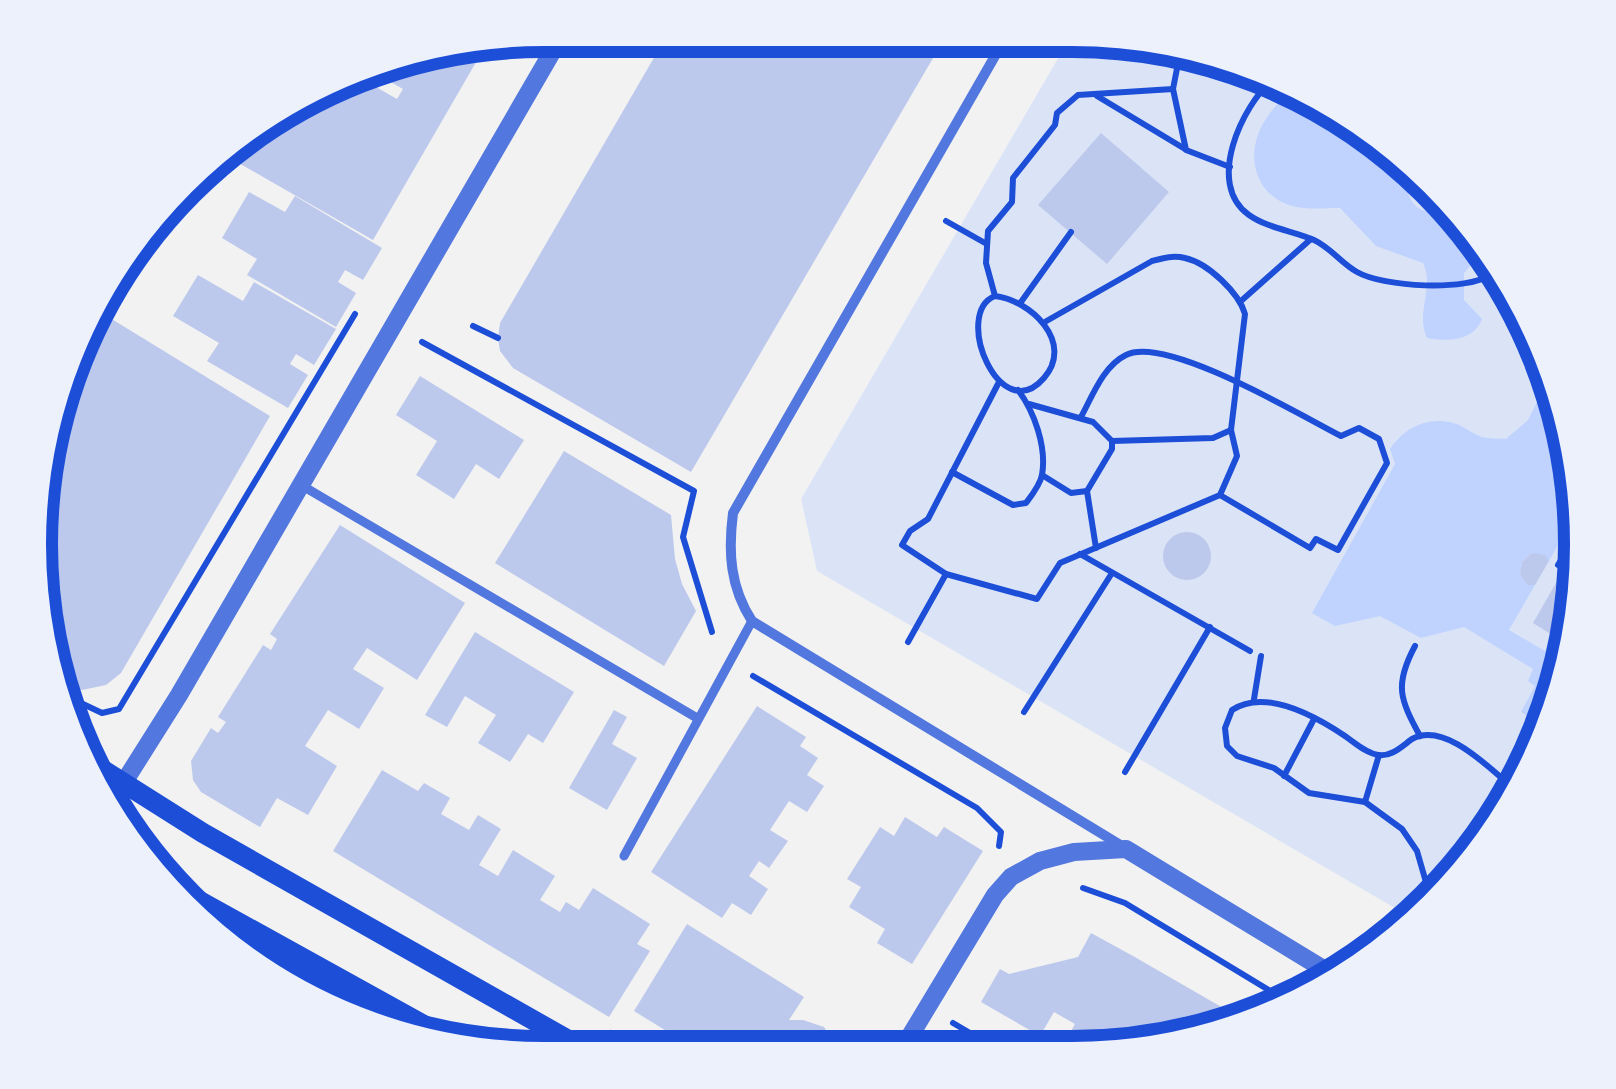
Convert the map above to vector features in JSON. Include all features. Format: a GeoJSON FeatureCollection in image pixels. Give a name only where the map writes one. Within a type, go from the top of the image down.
{"type":"FeatureCollection","features":[{"type":"Feature","properties":{"kind":"main road"},"geometry":{"type":"LineString","coordinates":[[109,773],[203,833],[562,1036]]}},
{"type":"Feature","properties":{"kind":"main road"},"geometry":{"type":"LineString","coordinates":[[216,910],[415,1019]]}},
{"type":"Feature","properties":{"kind":"street"},"geometry":{"type":"LineString","coordinates":[[118,790],[159,728],[552,52]]}},
{"type":"Feature","properties":{"kind":"street"},"geometry":{"type":"LineString","coordinates":[[997,52],[733,513],[728,547],[740,602],[752,621],[1323,968]]}},
{"type":"Feature","properties":{"kind":"street"},"geometry":{"type":"LineString","coordinates":[[301,484],[697,718]]}},
{"type":"Feature","properties":{"kind":"street"},"geometry":{"type":"LineString","coordinates":[[624,856],[752,621]]}},
{"type":"Feature","properties":{"kind":"street"},"geometry":{"type":"LineString","coordinates":[[910,1036],[995,896],[1011,877],[1040,860],[1074,852],[1126,849]]}},
{"type":"Feature","properties":{"kind":"path"},"geometry":{"type":"LineString","coordinates":[[1176,64],[1172,90],[1186,150]]}},
{"type":"Feature","properties":{"kind":"path"},"geometry":{"type":"LineString","coordinates":[[995,296],[985,243],[995,220],[1012,202],[1013,178],[1055,125],[1057,114],[1078,95],[1172,90]]}},
{"type":"Feature","properties":{"kind":"path"},"geometry":{"type":"LineString","coordinates":[[1262,91],[1246,110],[1234,134],[1230,168],[1234,196],[1248,215],[1312,239],[1331,249],[1355,271],[1382,283],[1486,278]]}},
{"type":"Feature","properties":{"kind":"path"},"geometry":{"type":"LineString","coordinates":[[1094,94],[1186,150],[1230,168]]}},
{"type":"Feature","properties":{"kind":"path"},"geometry":{"type":"LineString","coordinates":[[946,222],[985,243]]}},
{"type":"Feature","properties":{"kind":"path"},"geometry":{"type":"LineString","coordinates":[[1021,302],[1070,232]]}},
{"type":"Feature","properties":{"kind":"path"},"geometry":{"type":"LineString","coordinates":[[1241,301],[1312,239]]}},
{"type":"Feature","properties":{"kind":"path"},"geometry":{"type":"LineString","coordinates":[[999,382],[928,520],[910,531],[902,545],[946,574],[1036,599],[1060,562],[1220,495],[1237,456],[1231,430],[1245,314],[1241,301],[1193,260],[1169,256],[1152,261],[1043,323]]}},
{"type":"Feature","properties":{"kind":"path"},"geometry":{"type":"LineString","coordinates":[[995,296],[1021,302],[1043,323],[1054,347],[1054,364],[1038,384],[1017,389],[1003,386],[986,358],[978,318],[980,308],[995,296]]}},
{"type":"Feature","properties":{"kind":"path"},"geometry":{"type":"LineString","coordinates":[[79,702],[102,713],[118,709],[360,307]]}},
{"type":"Feature","properties":{"kind":"path"},"geometry":{"type":"LineString","coordinates":[[473,326],[498,338]]}},
{"type":"Feature","properties":{"kind":"path"},"geometry":{"type":"LineString","coordinates":[[423,341],[694,491],[683,537],[707,622],[728,662],[977,808],[1001,832],[998,854]]}},
{"type":"Feature","properties":{"kind":"path"},"geometry":{"type":"LineString","coordinates":[[1081,417],[1108,370],[1126,355],[1166,354],[1195,363],[1341,436],[1358,428],[1380,439],[1387,463],[1338,550],[1316,538],[1310,548],[1220,495]]}},
{"type":"Feature","properties":{"kind":"path"},"geometry":{"type":"LineString","coordinates":[[952,472],[1014,505],[1026,503],[1042,476],[1040,440],[1029,404],[1017,389]]}},
{"type":"Feature","properties":{"kind":"path"},"geometry":{"type":"LineString","coordinates":[[1029,404],[1081,417],[1106,432],[1112,442],[1112,449],[1087,491],[1096,548]]}},
{"type":"Feature","properties":{"kind":"path"},"geometry":{"type":"LineString","coordinates":[[1112,442],[1214,438],[1231,430]]}},
{"type":"Feature","properties":{"kind":"path"},"geometry":{"type":"LineString","coordinates":[[1042,476],[1071,493],[1087,491]]}},
{"type":"Feature","properties":{"kind":"path"},"geometry":{"type":"LineString","coordinates":[[1080,554],[1250,650]]}},
{"type":"Feature","properties":{"kind":"path"},"geometry":{"type":"LineString","coordinates":[[1558,565],[1563,556]]}},
{"type":"Feature","properties":{"kind":"path"},"geometry":{"type":"LineString","coordinates":[[1024,712],[1112,572]]}},
{"type":"Feature","properties":{"kind":"path"},"geometry":{"type":"LineString","coordinates":[[908,642],[946,574]]}},
{"type":"Feature","properties":{"kind":"path"},"geometry":{"type":"LineString","coordinates":[[1125,772],[1210,627]]}},
{"type":"Feature","properties":{"kind":"path"},"geometry":{"type":"LineString","coordinates":[[1415,646],[1402,670],[1400,684],[1403,705],[1420,736],[1470,750],[1504,780]]}},
{"type":"Feature","properties":{"kind":"path"},"geometry":{"type":"LineString","coordinates":[[1254,700],[1261,656]]}},
{"type":"Feature","properties":{"kind":"path"},"geometry":{"type":"LineString","coordinates":[[1420,736],[1392,753],[1380,755],[1280,704],[1254,700],[1232,710],[1225,728],[1226,746],[1237,756],[1257,760],[1309,792],[1365,802],[1402,829],[1417,852],[1427,883]]}},
{"type":"Feature","properties":{"kind":"path"},"geometry":{"type":"LineString","coordinates":[[1284,776],[1314,719]]}},
{"type":"Feature","properties":{"kind":"path"},"geometry":{"type":"LineString","coordinates":[[1365,802],[1380,755]]}},
{"type":"Feature","properties":{"kind":"path"},"geometry":{"type":"LineString","coordinates":[[1080,888],[1126,903],[1273,993]]}},
{"type":"Feature","properties":{"kind":"path"},"geometry":{"type":"LineString","coordinates":[[951,1022],[975,1036]]}},
{"type":"Feature","properties":{"kind":"shaded area"},"geometry":{"type":"Polygon","coordinates":[[[1062,52],[1167,62],[1260,90],[1345,135],[1419,197],[1481,271],[1526,356],[1554,449],[1564,544],[1554,640],[1526,733],[1498,791],[1462,844],[1399,911],[817,571],[801,499],[1062,52]]]}},
{"type":"Feature","properties":{"kind":"water"},"geometry":{"type":"Polygon","coordinates":[[[1282,100],[1345,135],[1407,185],[1413,203],[1441,220],[1474,262],[1464,273],[1464,300],[1482,319],[1473,332],[1451,340],[1427,338],[1423,318],[1427,281],[1423,263],[1376,246],[1340,208],[1292,206],[1268,191],[1260,181],[1254,155],[1260,129],[1282,100]]]}},
{"type":"Feature","properties":{"kind":"water"},"geometry":{"type":"Polygon","coordinates":[[[1540,396],[1554,449],[1563,536],[1549,561],[1532,553],[1522,562],[1520,575],[1528,585],[1535,585],[1509,630],[1545,651],[1552,651],[1531,718],[1521,712],[1535,686],[1528,681],[1533,669],[1464,627],[1421,638],[1380,616],[1335,626],[1312,613],[1395,464],[1390,449],[1402,435],[1425,423],[1443,421],[1482,437],[1506,439],[1528,420],[1540,396]]]}},
{"type":"Feature","properties":{"kind":"building"},"geometry":{"type":"Polygon","coordinates":[[[657,52],[937,52],[691,472],[513,368],[500,351],[500,323],[657,52]]]}},
{"type":"Feature","properties":{"kind":"building"},"geometry":{"type":"Polygon","coordinates":[[[479,57],[373,240],[237,162],[298,118],[356,90],[371,84],[397,99],[403,89],[385,79],[479,57]]]}},
{"type":"Feature","properties":{"kind":"building"},"geometry":{"type":"Polygon","coordinates":[[[1101,133],[1169,192],[1107,264],[1038,205],[1101,133]]]}},
{"type":"Feature","properties":{"kind":"building"},"geometry":{"type":"Polygon","coordinates":[[[249,192],[285,212],[295,196],[382,248],[363,280],[345,270],[338,282],[356,293],[336,327],[247,275],[257,259],[222,238],[249,192]]]}},
{"type":"Feature","properties":{"kind":"building"},"geometry":{"type":"Polygon","coordinates":[[[198,275],[243,301],[254,282],[336,329],[314,365],[296,354],[290,364],[308,375],[288,408],[207,361],[219,343],[173,316],[198,275]]]}},
{"type":"Feature","properties":{"kind":"building"},"geometry":{"type":"Polygon","coordinates":[[[108,317],[270,416],[121,673],[106,685],[82,690],[74,687],[69,672],[57,609],[54,512],[69,417],[108,317]]]}},
{"type":"Feature","properties":{"kind":"building"},"geometry":{"type":"Polygon","coordinates":[[[420,376],[524,440],[499,479],[476,464],[454,499],[416,475],[437,441],[396,415],[420,376]]]}},
{"type":"Feature","properties":{"kind":"building"},"geometry":{"type":"Polygon","coordinates":[[[564,451],[671,515],[675,559],[696,611],[664,666],[495,563],[564,451]]]}},
{"type":"Feature","properties":{"kind":"building"},"geometry":{"type":"Polygon","coordinates":[[[340,525],[465,603],[417,680],[367,648],[353,669],[384,688],[359,729],[328,710],[305,746],[337,766],[308,815],[277,798],[260,827],[201,792],[193,780],[191,761],[211,728],[218,733],[226,722],[218,717],[263,645],[271,650],[277,639],[270,634],[340,525]]]}},
{"type":"Feature","properties":{"kind":"building"},"geometry":{"type":"Polygon","coordinates":[[[1187,532],[1204,539],[1211,556],[1204,573],[1187,580],[1170,573],[1163,556],[1170,539],[1187,532]]]}},
{"type":"Feature","properties":{"kind":"building"},"geometry":{"type":"Polygon","coordinates":[[[1532,553],[1545,555],[1549,561],[1535,585],[1528,585],[1520,575],[1522,562],[1532,553]]]}},
{"type":"Feature","properties":{"kind":"building"},"geometry":{"type":"Polygon","coordinates":[[[1562,572],[1555,636],[1533,623],[1562,572]]]}},
{"type":"Feature","properties":{"kind":"building"},"geometry":{"type":"Polygon","coordinates":[[[475,632],[574,692],[543,743],[528,734],[510,762],[478,743],[496,715],[465,696],[447,727],[425,715],[475,632]]]}},
{"type":"Feature","properties":{"kind":"building"},"geometry":{"type":"Polygon","coordinates":[[[757,706],[806,737],[800,746],[818,758],[807,775],[824,786],[807,812],[789,801],[770,830],[788,841],[769,868],[759,861],[749,876],[768,889],[751,915],[732,903],[722,918],[651,872],[757,706]]]}},
{"type":"Feature","properties":{"kind":"building"},"geometry":{"type":"Polygon","coordinates":[[[614,710],[627,717],[612,744],[637,758],[607,810],[569,788],[614,710]]]}},
{"type":"Feature","properties":{"kind":"building"},"geometry":{"type":"Polygon","coordinates":[[[382,770],[418,791],[424,783],[450,798],[441,814],[469,830],[478,815],[501,829],[479,865],[498,876],[513,850],[555,876],[540,900],[560,912],[566,902],[579,910],[593,888],[650,924],[637,944],[650,951],[609,1017],[333,851],[382,770]]]}},
{"type":"Feature","properties":{"kind":"building"},"geometry":{"type":"Polygon","coordinates":[[[905,817],[937,837],[944,827],[983,851],[912,964],[877,943],[885,929],[849,907],[861,887],[847,879],[880,827],[894,836],[905,817]]]}},
{"type":"Feature","properties":{"kind":"building"},"geometry":{"type":"Polygon","coordinates":[[[687,924],[804,997],[789,1020],[824,1027],[830,1036],[675,1036],[634,1011],[687,924]]]}},
{"type":"Feature","properties":{"kind":"building"},"geometry":{"type":"Polygon","coordinates":[[[1091,933],[1228,1011],[1167,1027],[1072,1036],[1068,1036],[1075,1024],[1054,1012],[1040,1036],[981,1002],[1000,969],[1009,974],[1078,957],[1091,933]]]}}]}
